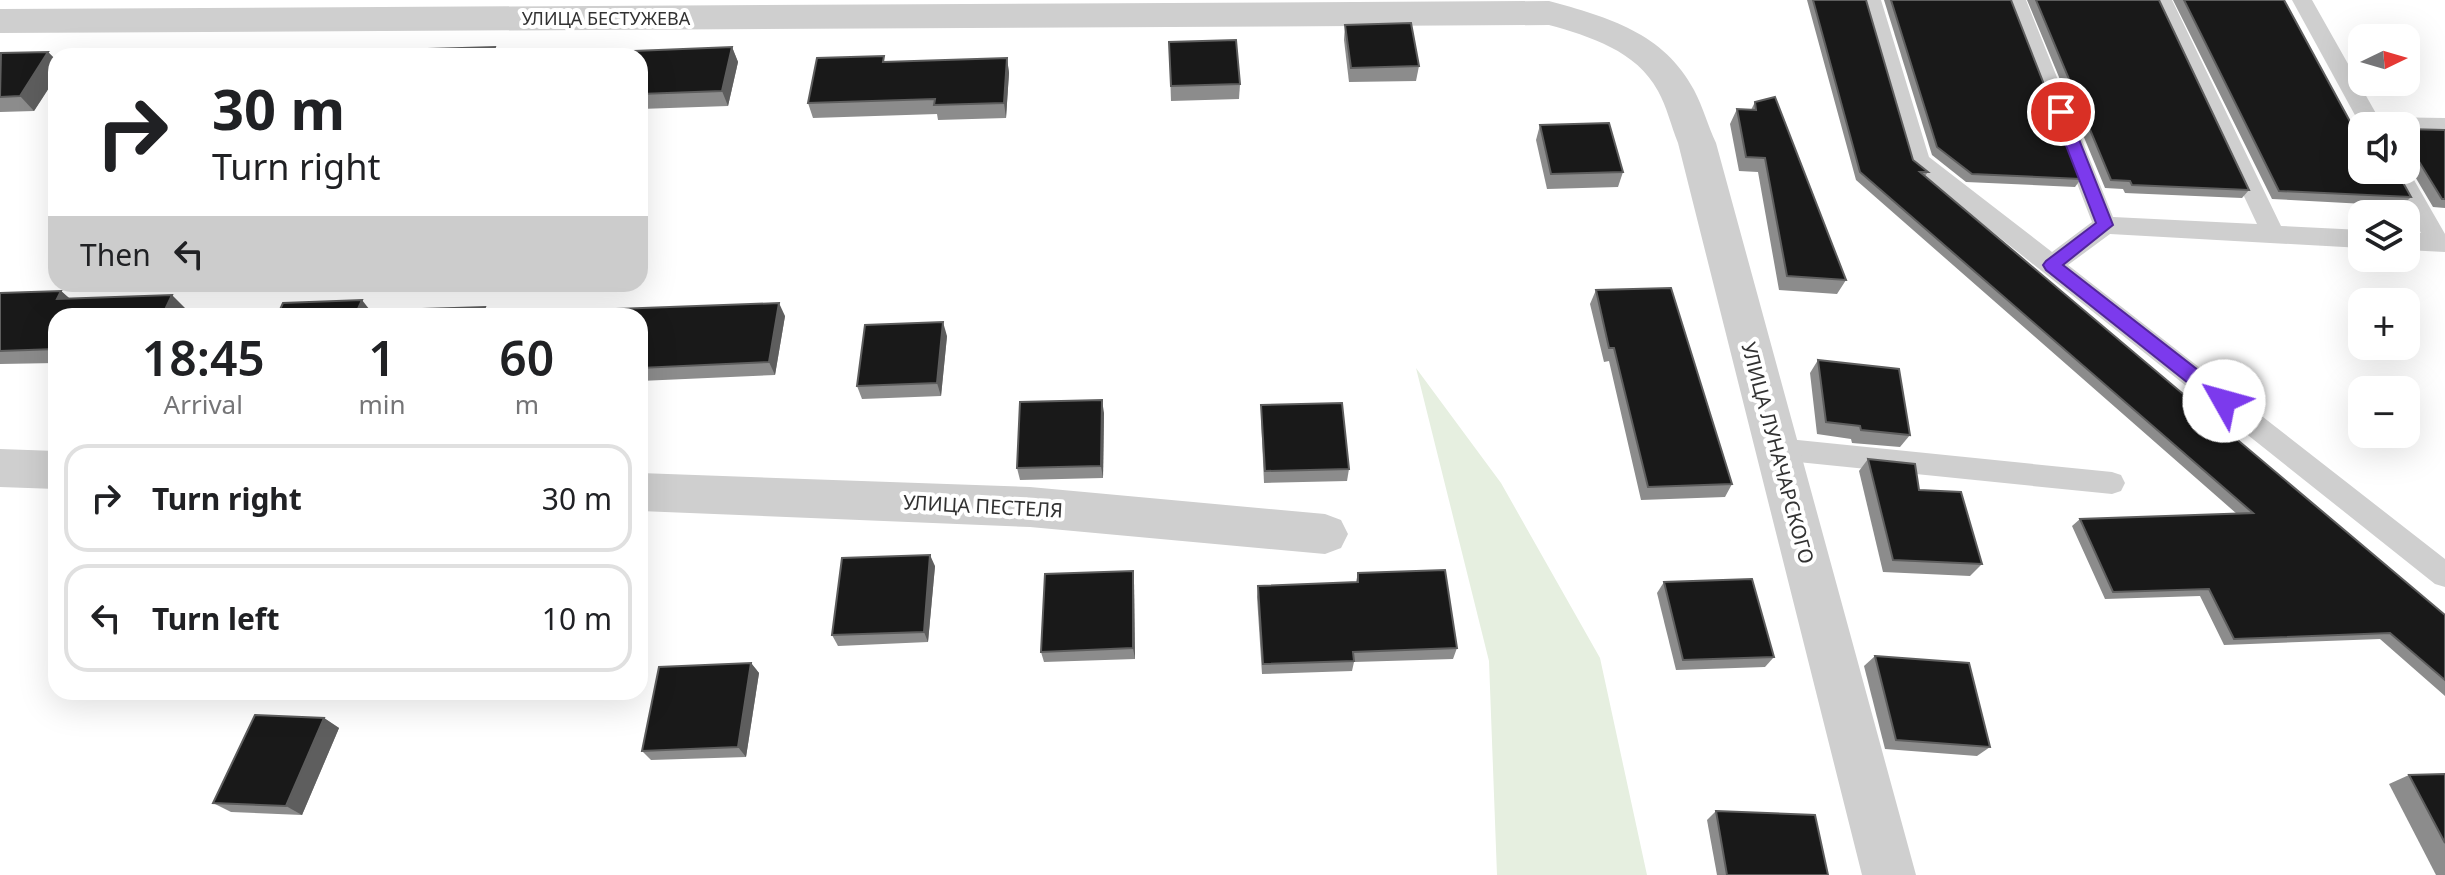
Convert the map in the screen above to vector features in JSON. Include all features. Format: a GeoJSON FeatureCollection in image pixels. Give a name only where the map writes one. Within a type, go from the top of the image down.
{"type":"FeatureCollection","features":[{"type":"Feature","properties":{"kind":"street","name":"УЛИЦА БЕСТУЖЕВА"},"geometry":{"type":"LineString","coordinates":[[0,21],[1549,13],[1605,28],[1637,47]]}},
{"type":"Feature","properties":{"kind":"street","name":"УЛИЦА ЛУНАЧАРСКОГО"},"geometry":{"type":"LineString","coordinates":[[1637,47],[1670,79],[1697,143],[1889,875]]}},
{"type":"Feature","properties":{"kind":"street"},"geometry":{"type":"LineString","coordinates":[[0,468],[48,470]]}},
{"type":"Feature","properties":{"kind":"street","name":"УЛИЦА ПЕСТЕЛЯ"},"geometry":{"type":"LineString","coordinates":[[648,492],[1030,507],[1325,534]]}},
{"type":"Feature","properties":{"kind":"lane"},"geometry":{"type":"LineString","coordinates":[[1871,0],[1919,161],[2445,575]]}},
{"type":"Feature","properties":{"kind":"lane"},"geometry":{"type":"LineString","coordinates":[[2016,0],[2105,225]]}},
{"type":"Feature","properties":{"kind":"lane"},"geometry":{"type":"LineString","coordinates":[[2162,0],[2273,234]]}},
{"type":"Feature","properties":{"kind":"lane"},"geometry":{"type":"LineString","coordinates":[[2302,0],[2364,112]]}},
{"type":"Feature","properties":{"kind":"lane"},"geometry":{"type":"LineString","coordinates":[[2420,126],[2445,126]]}},
{"type":"Feature","properties":{"kind":"lane"},"geometry":{"type":"LineString","coordinates":[[2405,184],[2441,243]]}},
{"type":"Feature","properties":{"kind":"lane"},"geometry":{"type":"LineString","coordinates":[[2052,265],[2105,225],[2348,238]]}},
{"type":"Feature","properties":{"kind":"lane"},"geometry":{"type":"LineString","coordinates":[[2420,242],[2441,243]]}},
{"type":"Feature","properties":{"kind":"lane"},"geometry":{"type":"LineString","coordinates":[[1777,449],[2112,483]]}},
{"type":"Feature","properties":{"kind":"green space"},"geometry":{"type":"Polygon","coordinates":[[[1416,368],[1501,483],[1600,658],[1647,875],[1497,875],[1489,661],[1416,368]]]}},
{"type":"Feature","properties":{"kind":"building"},"geometry":{"type":"Polygon","coordinates":[[[1813,0],[1866,0],[1913,160],[1928,172],[1920,172],[2445,615],[2445,680],[2390,633],[2234,639],[2209,589],[2113,592],[2080,519],[2253,513],[1860,172],[1813,0]]]}},
{"type":"Feature","properties":{"kind":"building"},"geometry":{"type":"Polygon","coordinates":[[[1891,0],[2011,0],[2081,179],[1972,174],[1937,147],[1891,0]]]}},
{"type":"Feature","properties":{"kind":"building"},"geometry":{"type":"Polygon","coordinates":[[[2036,0],[2159,0],[2249,190],[2132,185],[2130,181],[2111,180],[2036,0]]]}},
{"type":"Feature","properties":{"kind":"building"},"geometry":{"type":"Polygon","coordinates":[[[2184,0],[2284,0],[2348,118],[2348,184],[2404,184],[2411,197],[2279,191],[2184,0]]]}},
{"type":"Feature","properties":{"kind":"building"},"geometry":{"type":"Polygon","coordinates":[[[1411,23],[1419,66],[1351,68],[1345,25],[1411,23]]]}},
{"type":"Feature","properties":{"kind":"building"},"geometry":{"type":"Polygon","coordinates":[[[1236,40],[1240,84],[1171,86],[1169,42],[1236,40]]]}},
{"type":"Feature","properties":{"kind":"building"},"geometry":{"type":"Polygon","coordinates":[[[732,47],[722,91],[648,94],[648,50],[732,47]]]}},
{"type":"Feature","properties":{"kind":"building"},"geometry":{"type":"Polygon","coordinates":[[[48,52],[20,96],[0,97],[1,53],[48,52]]]}},
{"type":"Feature","properties":{"kind":"building"},"geometry":{"type":"Polygon","coordinates":[[[884,56],[883,62],[1007,58],[1004,103],[934,105],[935,99],[808,103],[817,58],[884,56]]]}},
{"type":"Feature","properties":{"kind":"building"},"geometry":{"type":"Polygon","coordinates":[[[1775,97],[1846,280],[1787,276],[1765,158],[1746,157],[1737,109],[1756,110],[1755,102],[1775,97]]]}},
{"type":"Feature","properties":{"kind":"building"},"geometry":{"type":"Polygon","coordinates":[[[1609,123],[1623,172],[1551,174],[1540,125],[1609,123]]]}},
{"type":"Feature","properties":{"kind":"building"},"geometry":{"type":"Polygon","coordinates":[[[2420,129],[2445,130],[2445,199],[2442,199],[2420,163],[2420,129]]]}},
{"type":"Feature","properties":{"kind":"building"},"geometry":{"type":"Polygon","coordinates":[[[1671,288],[1732,484],[1648,487],[1614,348],[1609,348],[1596,290],[1671,288]]]}},
{"type":"Feature","properties":{"kind":"building"},"geometry":{"type":"Polygon","coordinates":[[[60,292],[57,299],[172,295],[166,308],[48,308],[48,349],[0,351],[0,293],[60,292]]]}},
{"type":"Feature","properties":{"kind":"building"},"geometry":{"type":"Polygon","coordinates":[[[362,300],[358,308],[281,308],[283,303],[362,300]]]}},
{"type":"Feature","properties":{"kind":"building"},"geometry":{"type":"Polygon","coordinates":[[[779,303],[769,362],[648,368],[648,308],[644,308],[779,303]]]}},
{"type":"Feature","properties":{"kind":"building"},"geometry":{"type":"Polygon","coordinates":[[[943,322],[937,383],[857,386],[865,325],[943,322]]]}},
{"type":"Feature","properties":{"kind":"building"},"geometry":{"type":"Polygon","coordinates":[[[1818,360],[1899,369],[1910,435],[1861,430],[1860,426],[1826,422],[1818,360]]]}},
{"type":"Feature","properties":{"kind":"building"},"geometry":{"type":"Polygon","coordinates":[[[1102,400],[1101,466],[1017,468],[1020,402],[1102,400]]]}},
{"type":"Feature","properties":{"kind":"building"},"geometry":{"type":"Polygon","coordinates":[[[1342,403],[1349,469],[1265,471],[1261,405],[1342,403]]]}},
{"type":"Feature","properties":{"kind":"building"},"geometry":{"type":"Polygon","coordinates":[[[1868,459],[1915,464],[1919,490],[1961,492],[1982,564],[1893,560],[1868,459]]]}},
{"type":"Feature","properties":{"kind":"building"},"geometry":{"type":"Polygon","coordinates":[[[930,555],[924,632],[832,635],[842,558],[930,555]]]}},
{"type":"Feature","properties":{"kind":"building"},"geometry":{"type":"Polygon","coordinates":[[[1445,570],[1457,648],[1353,652],[1354,661],[1263,664],[1258,586],[1358,582],[1358,573],[1445,570]]]}},
{"type":"Feature","properties":{"kind":"building"},"geometry":{"type":"Polygon","coordinates":[[[1133,571],[1133,648],[1041,652],[1045,574],[1133,571]]]}},
{"type":"Feature","properties":{"kind":"building"},"geometry":{"type":"Polygon","coordinates":[[[1752,579],[1774,657],[1683,660],[1664,582],[1752,579]]]}},
{"type":"Feature","properties":{"kind":"building"},"geometry":{"type":"Polygon","coordinates":[[[1875,656],[1969,663],[1990,747],[1896,740],[1875,656]]]}},
{"type":"Feature","properties":{"kind":"building"},"geometry":{"type":"Polygon","coordinates":[[[751,663],[738,747],[642,751],[659,667],[751,663]]]}},
{"type":"Feature","properties":{"kind":"building"},"geometry":{"type":"Polygon","coordinates":[[[255,715],[324,718],[286,806],[213,803],[255,715]]]}},
{"type":"Feature","properties":{"kind":"building"},"geometry":{"type":"Polygon","coordinates":[[[2445,774],[2445,843],[2409,775],[2445,774]]]}},
{"type":"Feature","properties":{"kind":"building"},"geometry":{"type":"Polygon","coordinates":[[[1716,811],[1815,815],[1828,875],[1727,875],[1716,811]]]}},
{"type":"Feature","properties":{"kind":"route"},"geometry":{"type":"LineString","coordinates":[[2061,112],[2105,225],[2052,265],[2224,401]]}}]}
